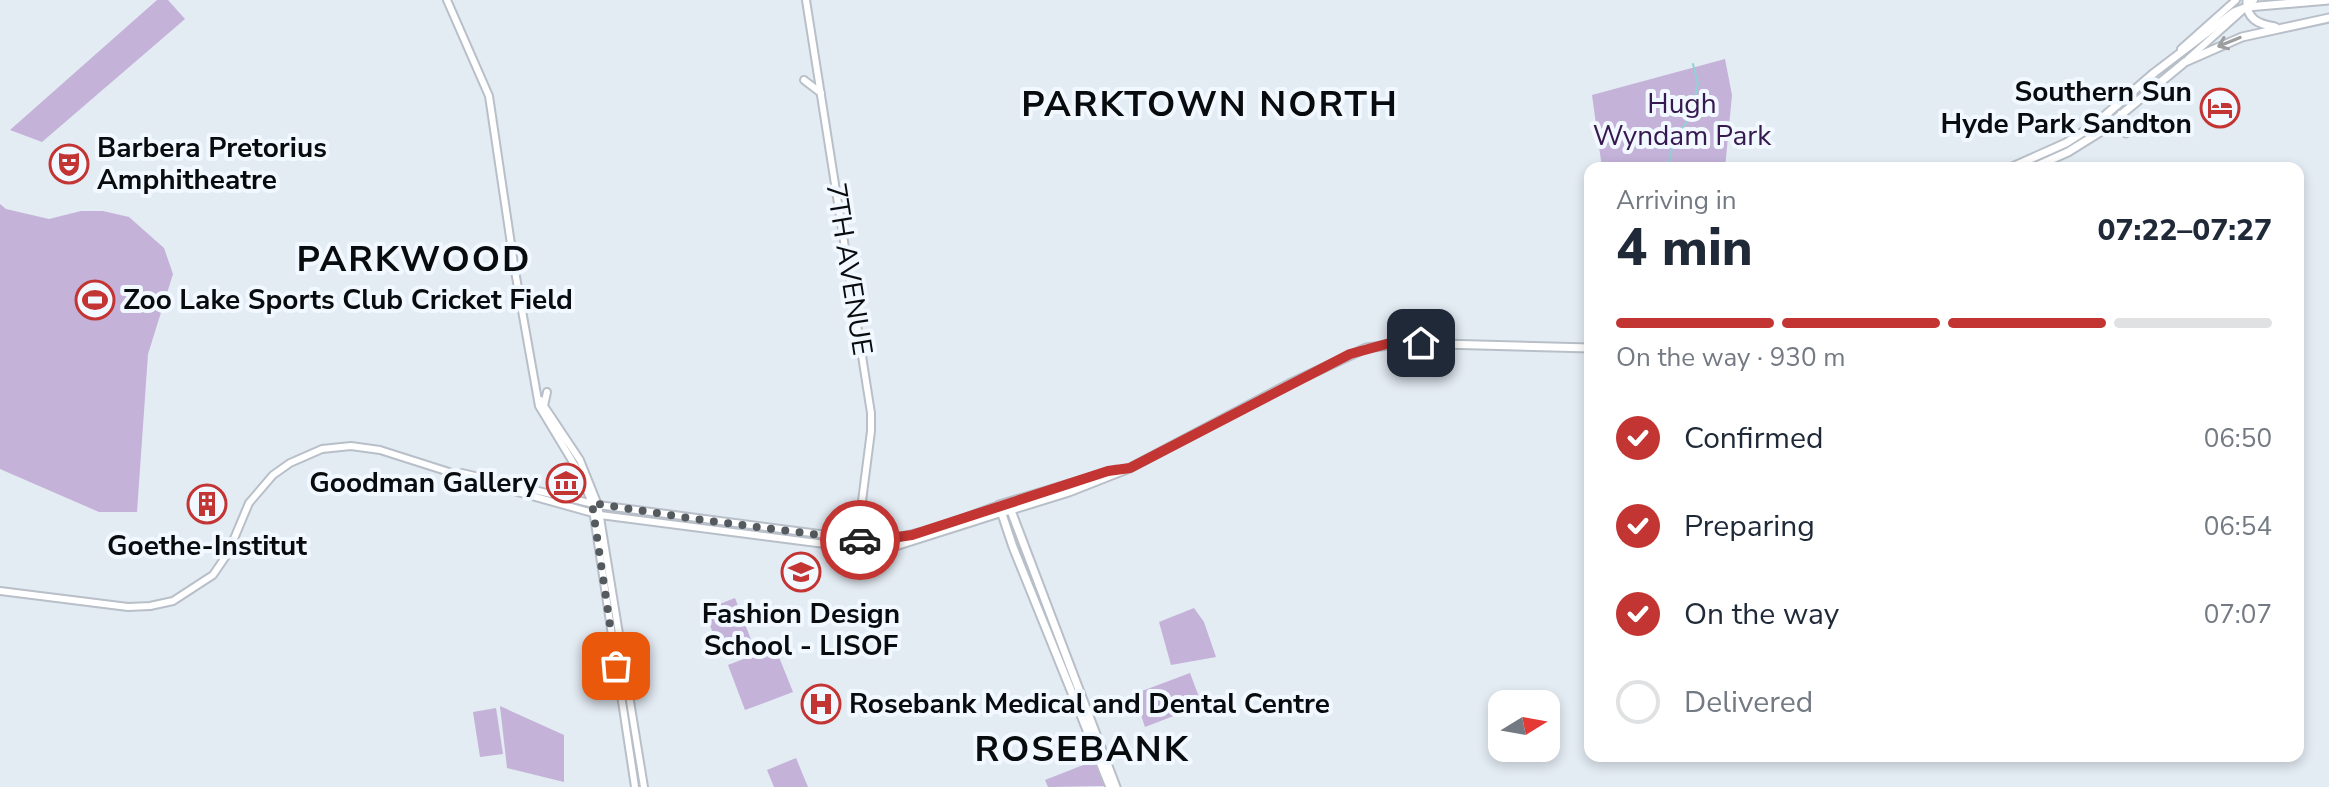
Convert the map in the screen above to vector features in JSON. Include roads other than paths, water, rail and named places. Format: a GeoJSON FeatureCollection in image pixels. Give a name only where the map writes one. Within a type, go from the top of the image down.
{"type":"FeatureCollection","features":[{"type":"Feature","properties":{"kind":"main road"},"geometry":{"type":"LineString","coordinates":[[447,0],[489,96],[537,397],[542,413],[595,504]]}},
{"type":"Feature","properties":{"kind":"main road","name":"7TH AVENUE"},"geometry":{"type":"LineString","coordinates":[[806,0],[871,413],[856,548]]}},
{"type":"Feature","properties":{"kind":"main road"},"geometry":{"type":"LineString","coordinates":[[2094,125],[2236,0]]}},
{"type":"Feature","properties":{"kind":"main road"},"geometry":{"type":"LineString","coordinates":[[2154,73],[2229,15],[2254,0]]}},
{"type":"Feature","properties":{"kind":"main road"},"geometry":{"type":"LineString","coordinates":[[2045,162],[2080,145],[2121,114],[2185,62],[2247,4],[2329,0]]}},
{"type":"Feature","properties":{"kind":"main road"},"geometry":{"type":"LineString","coordinates":[[2247,4],[2255,21],[2277,28]]}},
{"type":"Feature","properties":{"kind":"main road"},"geometry":{"type":"LineString","coordinates":[[2185,62],[2242,37],[2329,18]]}},
{"type":"Feature","properties":{"kind":"main road"},"geometry":{"type":"LineString","coordinates":[[804,80],[821,93]]}},
{"type":"Feature","properties":{"kind":"main road"},"geometry":{"type":"LineString","coordinates":[[2023,162],[2066,143],[2134,102]]}},
{"type":"Feature","properties":{"kind":"main road"},"geometry":{"type":"LineString","coordinates":[[2121,114],[2121,126],[2126,133]]}},
{"type":"Feature","properties":{"kind":"main road"},"geometry":{"type":"LineString","coordinates":[[459,473],[595,504],[877,540],[912,535],[1069,492],[1130,468],[1289,384],[1366,348],[1404,343],[1584,348]]}},
{"type":"Feature","properties":{"kind":"main road"},"geometry":{"type":"LineString","coordinates":[[544,406],[547,392]]}},
{"type":"Feature","properties":{"kind":"main road"},"geometry":{"type":"LineString","coordinates":[[537,397],[586,472],[595,504],[635,787]]}},
{"type":"Feature","properties":{"kind":"main road"},"geometry":{"type":"LineString","coordinates":[[540,424],[554,433]]}},
{"type":"Feature","properties":{"kind":"main road"},"geometry":{"type":"LineString","coordinates":[[0,591],[128,607],[173,601],[206,580],[222,563],[245,510],[267,481],[290,463],[322,449],[351,446],[380,450],[597,514],[856,548],[880,549],[903,544],[1005,508]]}},
{"type":"Feature","properties":{"kind":"main road"},"geometry":{"type":"LineString","coordinates":[[572,500],[583,496],[586,489]]}},
{"type":"Feature","properties":{"kind":"main road"},"geometry":{"type":"LineString","coordinates":[[1005,508],[1110,787]]}},
{"type":"Feature","properties":{"kind":"main road"},"geometry":{"type":"LineString","coordinates":[[1005,508],[1116,787]]}},
{"type":"Feature","properties":{"kind":"main road"},"geometry":{"type":"LineString","coordinates":[[597,514],[603,529],[644,787]]}},
{"type":"Feature","properties":{"kind":"main road"},"geometry":{"type":"LineString","coordinates":[[603,529],[607,521],[620,517]]}},
{"type":"Feature","properties":{"kind":"waterway"},"geometry":{"type":"LineString","coordinates":[[1669,162],[1673,142],[1690,117],[1698,84],[1693,64]]}},
{"type":"Feature","properties":{"kind":"place","name":"Southern Sun Hyde Park Sandton"},"geometry":{"type":"Point","coordinates":[2220,108]}},
{"type":"Feature","properties":{"kind":"place","name":"Barbera Pretorius Amphitheatre"},"geometry":{"type":"Point","coordinates":[69,164]}},
{"type":"Feature","properties":{"kind":"place","name":"Zoo Lake Sports Club Cricket Field"},"geometry":{"type":"Point","coordinates":[95,300]}},
{"type":"Feature","properties":{"kind":"place","name":"Goodman Gallery"},"geometry":{"type":"Point","coordinates":[566,483]}},
{"type":"Feature","properties":{"kind":"place","name":"Goethe-Institut"},"geometry":{"type":"Point","coordinates":[207,504]}},
{"type":"Feature","properties":{"kind":"place","name":"Fashion Design School - LISOF"},"geometry":{"type":"Point","coordinates":[801,572]}},
{"type":"Feature","properties":{"kind":"place","name":"Rosebank Medical and Dental Centre"},"geometry":{"type":"Point","coordinates":[821,704]}},
{"type":"Feature","properties":{"kind":"district","name":"PARKTOWN NORTH"},"geometry":{"type":"Point","coordinates":[1210,104]}},
{"type":"Feature","properties":{"kind":"district","name":"PARKWOOD"},"geometry":{"type":"Point","coordinates":[414,259]}},
{"type":"Feature","properties":{"kind":"district","name":"ROSEBANK"},"geometry":{"type":"Point","coordinates":[1082,749]}},
{"type":"Feature","properties":{"kind":"park label","name":"Hugh Wyndam Park"},"geometry":{"type":"Point","coordinates":[1682,120]}}]}
